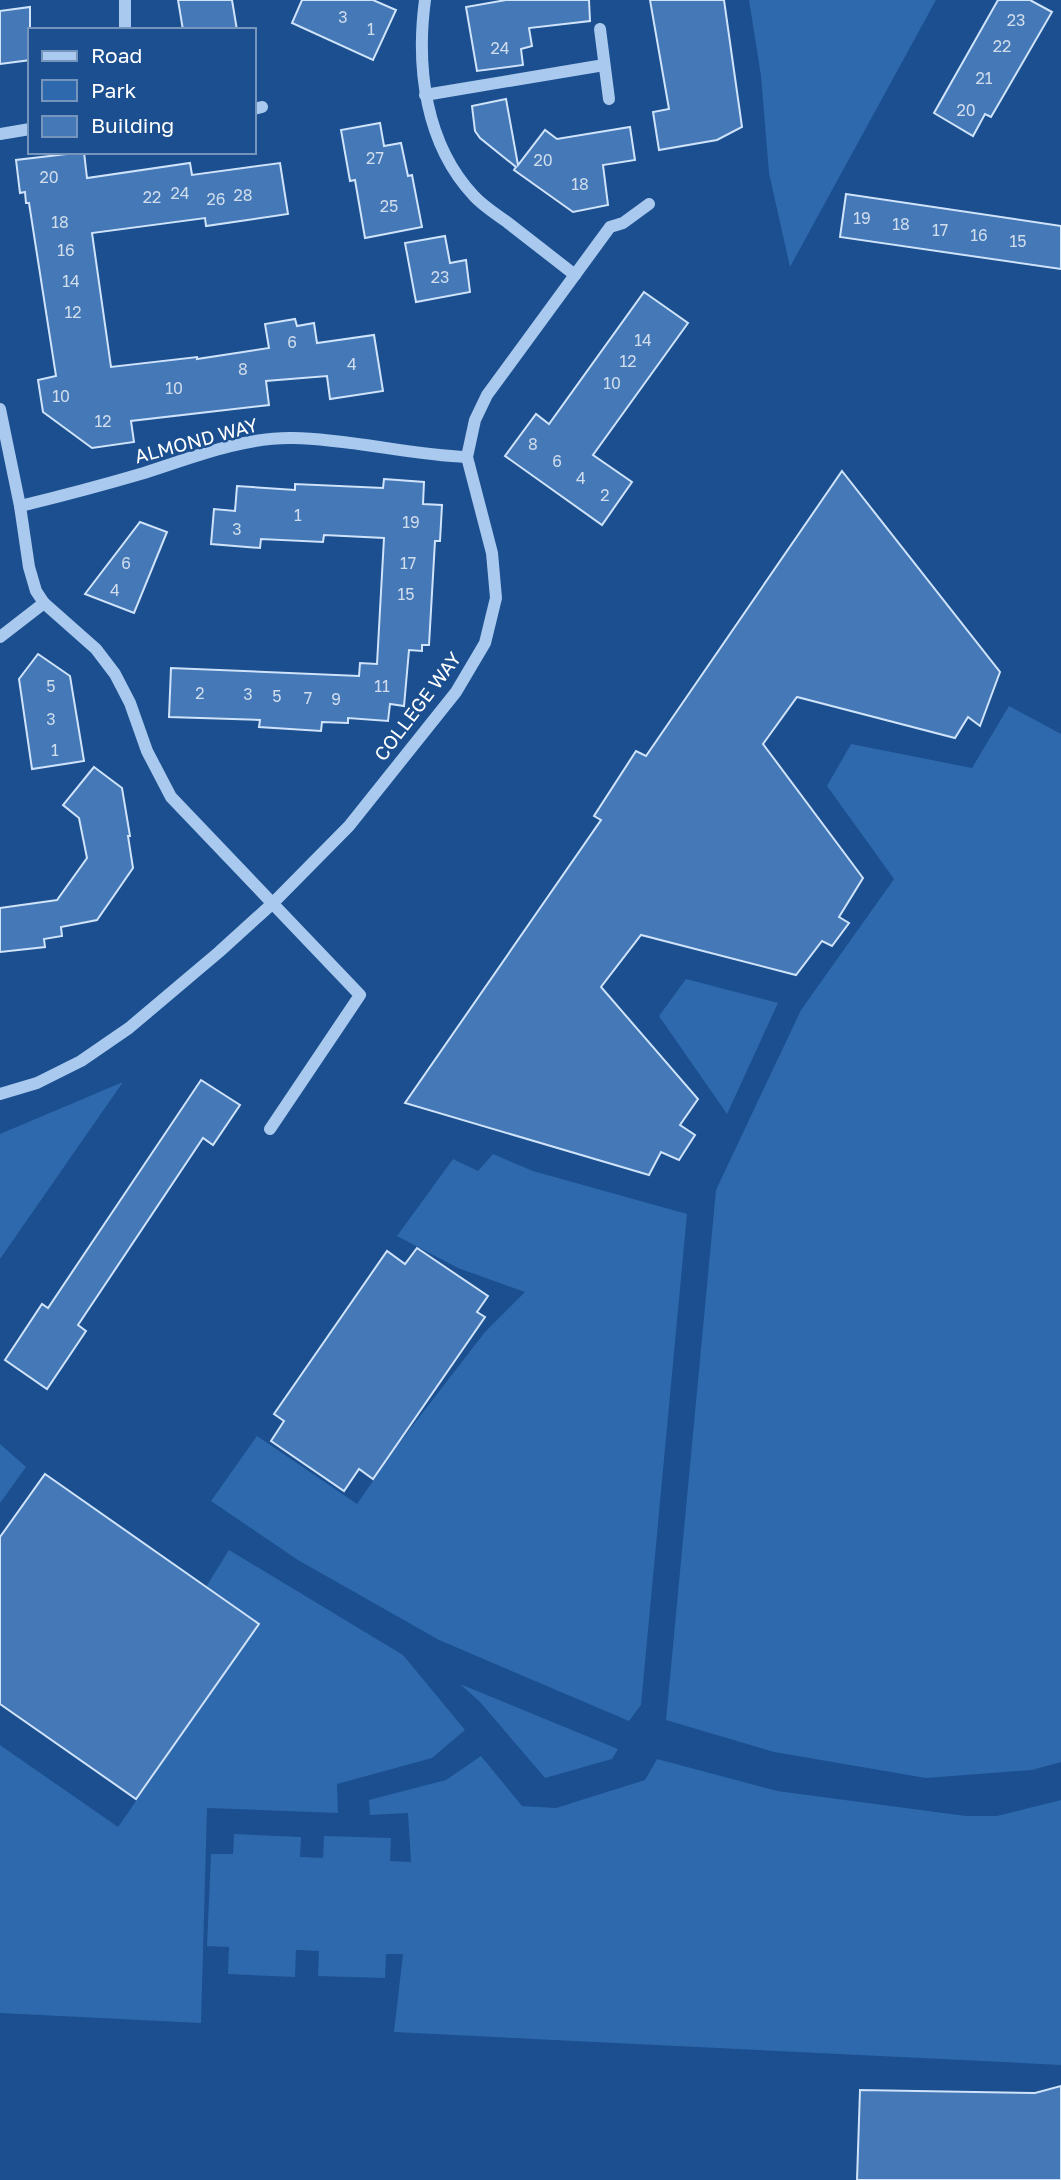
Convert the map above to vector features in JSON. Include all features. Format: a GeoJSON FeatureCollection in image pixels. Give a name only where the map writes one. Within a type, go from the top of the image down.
{"type":"FeatureCollection","features":[{"type":"Feature","properties":{"kind":"street"},"geometry":{"type":"LineString","coordinates":[[125,0],[125,28]]}},
{"type":"Feature","properties":{"kind":"street"},"geometry":{"type":"LineString","coordinates":[[425,0],[421,29],[425,95],[442,149],[457,176],[475,197],[575,275]]}},
{"type":"Feature","properties":{"kind":"street"},"geometry":{"type":"LineString","coordinates":[[600,29],[609,99]]}},
{"type":"Feature","properties":{"kind":"street"},"geometry":{"type":"LineString","coordinates":[[425,95],[604,65]]}},
{"type":"Feature","properties":{"kind":"street"},"geometry":{"type":"LineString","coordinates":[[0,134],[28,129]]}},
{"type":"Feature","properties":{"kind":"street","name":"COLLEGE WAY"},"geometry":{"type":"LineString","coordinates":[[0,1094],[37,1083],[81,1061],[129,1028],[273,903],[349,826],[456,692],[485,643],[496,598],[492,553],[467,457],[475,419],[487,395],[610,227],[623,223],[649,204]]}},
{"type":"Feature","properties":{"kind":"street"},"geometry":{"type":"LineString","coordinates":[[1,418],[20,506],[29,568],[36,591],[44,604],[96,649],[115,674],[130,703],[147,751],[171,797],[360,995],[270,1129]]}},
{"type":"Feature","properties":{"kind":"street","name":"ALMOND WAY"},"geometry":{"type":"LineString","coordinates":[[20,506],[105,485],[247,443],[292,438],[432,456],[467,457]]}},
{"type":"Feature","properties":{"kind":"street"},"geometry":{"type":"LineString","coordinates":[[0,637],[44,604]]}},
{"type":"Feature","properties":{"kind":"green space"},"geometry":{"type":"Polygon","coordinates":[[[749,0],[936,0],[790,267],[769,173],[761,76],[749,0]]]}},
{"type":"Feature","properties":{"kind":"green space"},"geometry":{"type":"Polygon","coordinates":[[[1009,706],[1061,734],[1061,1762],[1032,1770],[926,1778],[774,1752],[666,1720],[716,1190],[801,1010],[894,879],[827,786],[851,744],[972,768],[1009,706]]]}},
{"type":"Feature","properties":{"kind":"green space"},"geometry":{"type":"Polygon","coordinates":[[[686,979],[778,1003],[727,1114],[659,1016],[686,979]]]}},
{"type":"Feature","properties":{"kind":"green space"},"geometry":{"type":"Polygon","coordinates":[[[123,1082],[0,1259],[0,1134],[123,1082]]]}},
{"type":"Feature","properties":{"kind":"green space"},"geometry":{"type":"Polygon","coordinates":[[[493,1154],[533,1171],[687,1214],[641,1705],[629,1721],[439,1640],[298,1560],[211,1501],[257,1436],[357,1504],[400,1442],[485,1332],[525,1292],[458,1268],[397,1236],[453,1159],[478,1171],[493,1154]]]}},
{"type":"Feature","properties":{"kind":"green space"},"geometry":{"type":"Polygon","coordinates":[[[0,1444],[26,1467],[0,1503],[0,1444]]]}},
{"type":"Feature","properties":{"kind":"green space"},"geometry":{"type":"Polygon","coordinates":[[[229,1550],[403,1655],[465,1730],[432,1758],[337,1784],[338,1813],[207,1808],[201,2023],[0,2013],[0,1745],[118,1827],[259,1624],[206,1587],[229,1550]]]}},
{"type":"Feature","properties":{"kind":"green space"},"geometry":{"type":"Polygon","coordinates":[[[460,1684],[618,1749],[612,1759],[545,1778],[480,1702],[460,1684]]]}},
{"type":"Feature","properties":{"kind":"green space"},"geometry":{"type":"Polygon","coordinates":[[[481,1756],[522,1806],[556,1808],[645,1780],[657,1759],[777,1791],[966,1816],[997,1816],[1061,1800],[1061,2065],[394,2032],[403,1954],[386,1954],[385,1978],[318,1976],[319,1951],[296,1950],[295,1977],[228,1974],[229,1947],[207,1946],[211,1854],[233,1854],[234,1834],[301,1837],[300,1857],[323,1858],[324,1836],[391,1838],[390,1861],[411,1862],[408,1813],[370,1815],[369,1800],[446,1780],[481,1756]]]}},
{"type":"Feature","properties":{"kind":"building"},"geometry":{"type":"Polygon","coordinates":[[[178,0],[232,0],[237,28],[183,28],[178,0]]]}},
{"type":"Feature","properties":{"kind":"building"},"geometry":{"type":"Polygon","coordinates":[[[302,0],[373,0],[396,10],[373,60],[292,23],[302,0]]]}},
{"type":"Feature","properties":{"kind":"building"},"geometry":{"type":"Polygon","coordinates":[[[506,0],[589,0],[590,21],[529,28],[532,46],[521,49],[523,65],[477,71],[466,7],[506,0]]]}},
{"type":"Feature","properties":{"kind":"building"},"geometry":{"type":"Polygon","coordinates":[[[650,0],[724,0],[742,127],[717,140],[659,150],[653,112],[669,109],[650,0]]]}},
{"type":"Feature","properties":{"kind":"building"},"geometry":{"type":"Polygon","coordinates":[[[998,0],[1030,0],[1052,12],[991,117],[985,114],[973,136],[934,113],[998,0]]]}},
{"type":"Feature","properties":{"kind":"building"},"geometry":{"type":"Polygon","coordinates":[[[30,7],[28,60],[0,64],[0,11],[30,7]]]}},
{"type":"Feature","properties":{"kind":"building"},"geometry":{"type":"Polygon","coordinates":[[[506,99],[518,165],[545,130],[557,139],[630,127],[635,160],[603,165],[608,205],[573,212],[514,170],[516,167],[480,138],[475,131],[472,106],[506,99]]]}},
{"type":"Feature","properties":{"kind":"building"},"geometry":{"type":"Polygon","coordinates":[[[380,123],[384,146],[401,143],[408,176],[412,175],[422,227],[365,238],[355,180],[350,181],[341,130],[380,123]]]}},
{"type":"Feature","properties":{"kind":"building"},"geometry":{"type":"Polygon","coordinates":[[[84,154],[87,178],[190,163],[192,175],[280,163],[288,214],[206,226],[205,218],[92,233],[111,367],[197,359],[269,348],[265,324],[295,319],[297,326],[314,323],[317,343],[374,335],[383,391],[330,399],[327,376],[266,381],[269,405],[131,421],[134,442],[92,448],[43,412],[38,380],[56,376],[29,203],[26,203],[25,192],[20,193],[16,160],[84,154]]]}},
{"type":"Feature","properties":{"kind":"building"},"geometry":{"type":"Polygon","coordinates":[[[846,194],[1061,226],[1061,269],[840,237],[846,194]]]}},
{"type":"Feature","properties":{"kind":"building"},"geometry":{"type":"Polygon","coordinates":[[[445,236],[450,263],[466,260],[470,292],[416,302],[405,243],[445,236]]]}},
{"type":"Feature","properties":{"kind":"building"},"geometry":{"type":"Polygon","coordinates":[[[644,292],[688,323],[593,455],[632,482],[602,525],[505,456],[536,414],[549,424],[644,292]]]}},
{"type":"Feature","properties":{"kind":"building"},"geometry":{"type":"Polygon","coordinates":[[[842,471],[1000,672],[980,726],[968,717],[955,738],[797,697],[763,744],[863,878],[839,917],[849,923],[832,946],[822,941],[796,975],[641,935],[601,987],[698,1099],[680,1125],[695,1135],[679,1160],[661,1152],[649,1175],[405,1103],[601,820],[594,816],[636,751],[646,756],[842,471]]]}},
{"type":"Feature","properties":{"kind":"building"},"geometry":{"type":"Polygon","coordinates":[[[384,479],[424,482],[423,504],[442,505],[440,541],[435,541],[429,645],[422,645],[422,651],[409,650],[404,706],[390,704],[388,721],[348,718],[348,723],[322,722],[321,731],[259,727],[260,720],[169,717],[171,668],[359,676],[360,663],[377,664],[384,538],[324,535],[323,542],[261,539],[260,548],[211,544],[214,509],[235,511],[237,486],[295,490],[295,484],[383,488],[384,479]]]}},
{"type":"Feature","properties":{"kind":"building"},"geometry":{"type":"Polygon","coordinates":[[[140,522],[167,532],[134,613],[85,594],[140,522]]]}},
{"type":"Feature","properties":{"kind":"building"},"geometry":{"type":"Polygon","coordinates":[[[38,654],[70,676],[84,761],[32,769],[19,679],[38,654]]]}},
{"type":"Feature","properties":{"kind":"building"},"geometry":{"type":"Polygon","coordinates":[[[94,767],[122,788],[133,868],[97,920],[61,927],[62,936],[44,939],[45,947],[0,952],[0,908],[57,900],[87,858],[79,818],[63,805],[94,767]]]}},
{"type":"Feature","properties":{"kind":"building"},"geometry":{"type":"Polygon","coordinates":[[[201,1080],[240,1105],[213,1145],[203,1138],[78,1325],[86,1331],[47,1389],[5,1360],[42,1304],[48,1308],[201,1080]]]}},
{"type":"Feature","properties":{"kind":"building"},"geometry":{"type":"Polygon","coordinates":[[[417,1248],[488,1296],[477,1312],[485,1317],[373,1479],[359,1469],[344,1491],[271,1441],[284,1421],[274,1414],[387,1251],[405,1264],[417,1248]]]}},
{"type":"Feature","properties":{"kind":"building"},"geometry":{"type":"Polygon","coordinates":[[[45,1474],[259,1624],[136,1799],[0,1704],[0,1537],[45,1474]]]}},
{"type":"Feature","properties":{"kind":"building"},"geometry":{"type":"Polygon","coordinates":[[[1061,2086],[1061,2180],[857,2180],[860,2090],[1035,2093],[1061,2086]]]}}]}
